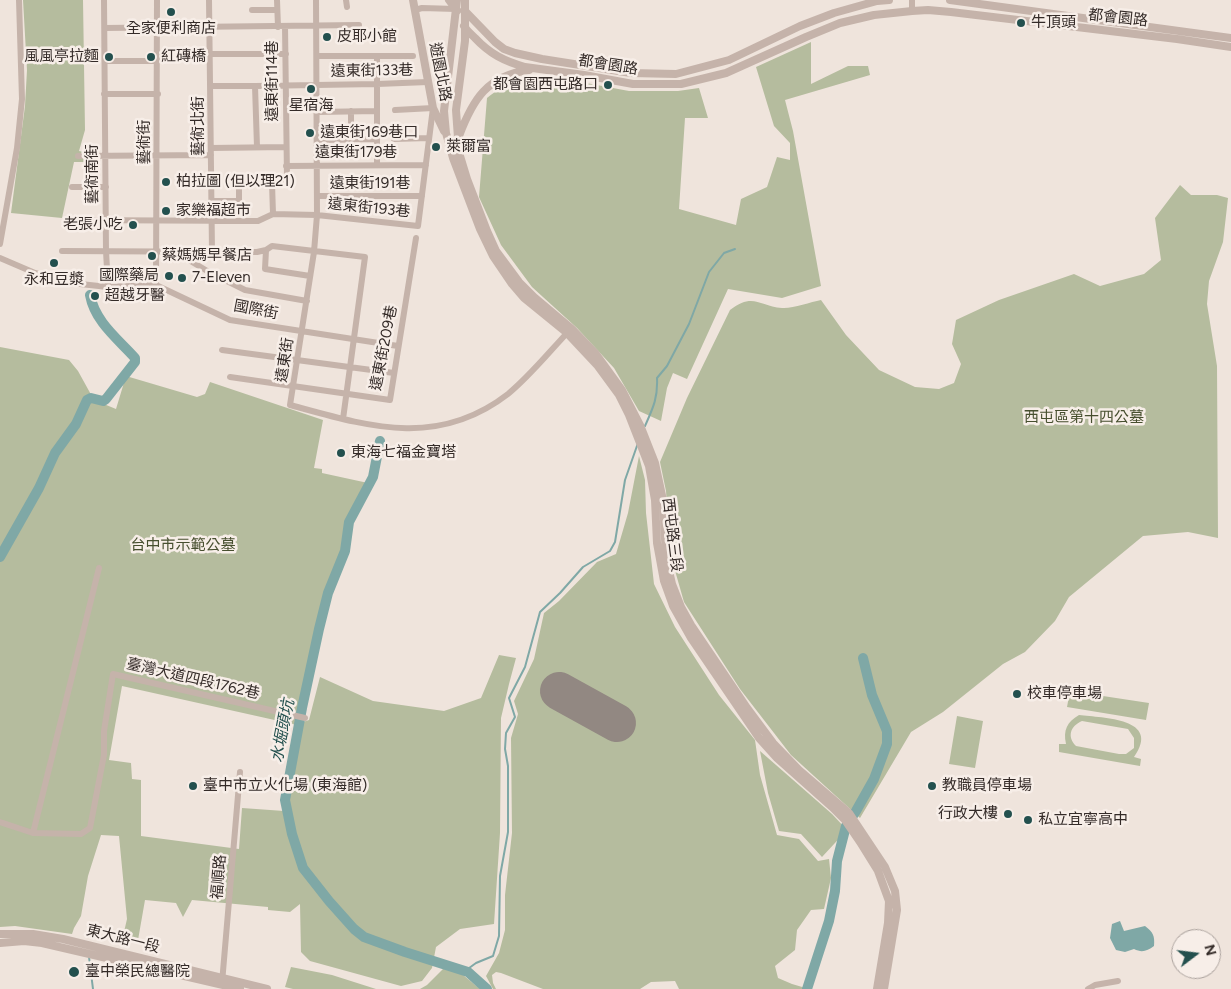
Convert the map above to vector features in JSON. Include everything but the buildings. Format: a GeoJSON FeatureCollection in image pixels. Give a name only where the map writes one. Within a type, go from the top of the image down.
{"type":"FeatureCollection","features":[{"type":"Feature","properties":{"kind":"street"},"geometry":{"type":"LineString","coordinates":[[0,244],[17,148],[22,99],[19,0]]}},
{"type":"Feature","properties":{"kind":"street","name":"藝術南街"},"geometry":{"type":"LineString","coordinates":[[104,0],[108,287]]}},
{"type":"Feature","properties":{"kind":"street","name":"藝術街"},"geometry":{"type":"LineString","coordinates":[[156,285],[158,156],[157,0]]}},
{"type":"Feature","properties":{"kind":"street","name":"藝術北街"},"geometry":{"type":"LineString","coordinates":[[209,0],[212,251]]}},
{"type":"Feature","properties":{"kind":"street"},"geometry":{"type":"LineString","coordinates":[[277,0],[278,27]]}},
{"type":"Feature","properties":{"kind":"street","name":"遠東街"},"geometry":{"type":"LineString","coordinates":[[316,0],[317,215],[314,252],[290,405],[353,422],[409,429],[430,427],[461,420],[489,406],[507,394],[570,331]]}},
{"type":"Feature","properties":{"kind":"street","name":"遊園北路"},"geometry":{"type":"LineString","coordinates":[[413,0],[433,108],[446,134]]}},
{"type":"Feature","properties":{"kind":"street","name":"都會園路"},"geometry":{"type":"LineString","coordinates":[[449,0],[456,9],[465,29],[482,46],[500,59],[525,67],[634,84],[681,84],[726,73],[840,23],[874,15],[912,10],[951,12],[1231,47]]}},
{"type":"Feature","properties":{"kind":"street"},"geometry":{"type":"LineString","coordinates":[[457,0],[444,99],[446,134],[458,138],[469,109],[489,86],[519,71],[541,69]]}},
{"type":"Feature","properties":{"kind":"street","name":"西屯路三段"},"geometry":{"type":"LineString","coordinates":[[465,0],[463,62],[456,110],[460,156],[467,179],[496,251],[519,282],[596,354],[622,390],[647,440],[655,463],[663,500],[666,558],[672,584],[688,619],[747,708],[773,742],[799,770],[849,813],[885,867],[895,890],[897,910],[884,989]]}},
{"type":"Feature","properties":{"kind":"street"},"geometry":{"type":"LineString","coordinates":[[415,10],[422,8],[465,10],[472,0]]}},
{"type":"Feature","properties":{"kind":"street","name":"都會園路"},"geometry":{"type":"LineString","coordinates":[[465,10],[494,42],[504,49],[515,53],[631,73],[676,74],[729,60],[800,26],[834,13],[877,1],[888,0]]}},
{"type":"Feature","properties":{"kind":"street"},"geometry":{"type":"LineString","coordinates":[[912,0],[912,10]]}},
{"type":"Feature","properties":{"kind":"street","name":"都會園路"},"geometry":{"type":"LineString","coordinates":[[950,0],[1231,38]]}},
{"type":"Feature","properties":{"kind":"street"},"geometry":{"type":"LineString","coordinates":[[252,10],[277,10]]}},
{"type":"Feature","properties":{"kind":"street","name":"遠東街114巷"},"geometry":{"type":"LineString","coordinates":[[286,166],[286,26],[359,25]]}},
{"type":"Feature","properties":{"kind":"street"},"geometry":{"type":"LineString","coordinates":[[105,28],[286,26]]}},
{"type":"Feature","properties":{"kind":"street"},"geometry":{"type":"LineString","coordinates":[[210,54],[286,54]]}},
{"type":"Feature","properties":{"kind":"street"},"geometry":{"type":"LineString","coordinates":[[317,56],[413,56]]}},
{"type":"Feature","properties":{"kind":"street"},"geometry":{"type":"LineString","coordinates":[[376,56],[377,165]]}},
{"type":"Feature","properties":{"kind":"street"},"geometry":{"type":"LineString","coordinates":[[105,61],[158,61]]}},
{"type":"Feature","properties":{"kind":"street"},"geometry":{"type":"LineString","coordinates":[[428,82],[433,92],[437,93],[442,91],[448,76]]}},
{"type":"Feature","properties":{"kind":"street","name":"遠東街133巷"},"geometry":{"type":"LineString","coordinates":[[211,86],[428,82]]}},
{"type":"Feature","properties":{"kind":"street"},"geometry":{"type":"LineString","coordinates":[[255,86],[256,148]]}},
{"type":"Feature","properties":{"kind":"street"},"geometry":{"type":"LineString","coordinates":[[104,94],[158,94]]}},
{"type":"Feature","properties":{"kind":"street"},"geometry":{"type":"LineString","coordinates":[[395,110],[433,108],[422,196]]}},
{"type":"Feature","properties":{"kind":"street"},"geometry":{"type":"LineString","coordinates":[[351,111],[351,139]]}},
{"type":"Feature","properties":{"kind":"street"},"geometry":{"type":"LineString","coordinates":[[317,112],[377,111]]}},
{"type":"Feature","properties":{"kind":"street","name":"西屯路三段"},"geometry":{"type":"LineString","coordinates":[[446,134],[463,186],[493,256],[524,298],[570,331],[597,365],[618,396],[638,435],[650,474],[655,500],[657,543],[661,566],[670,598],[679,617],[759,738],[777,758],[844,820],[878,871],[888,901],[888,923],[877,989]]}},
{"type":"Feature","properties":{"kind":"street"},"geometry":{"type":"LineString","coordinates":[[394,138],[429,138]]}},
{"type":"Feature","properties":{"kind":"street"},"geometry":{"type":"LineString","coordinates":[[318,140],[377,139]]}},
{"type":"Feature","properties":{"kind":"street"},"geometry":{"type":"LineString","coordinates":[[78,156],[158,156],[286,147]]}},
{"type":"Feature","properties":{"kind":"street","name":"遠東街179巷"},"geometry":{"type":"LineString","coordinates":[[286,166],[426,165]]}},
{"type":"Feature","properties":{"kind":"street"},"geometry":{"type":"LineString","coordinates":[[273,214],[272,183],[287,178],[286,166]]}},
{"type":"Feature","properties":{"kind":"street"},"geometry":{"type":"LineString","coordinates":[[72,187],[106,187]]}},
{"type":"Feature","properties":{"kind":"street"},"geometry":{"type":"LineString","coordinates":[[211,201],[239,201],[239,188]]}},
{"type":"Feature","properties":{"kind":"street","name":"遠東街191巷"},"geometry":{"type":"LineString","coordinates":[[318,196],[422,196]]}},
{"type":"Feature","properties":{"kind":"street","name":"遠東街193巷"},"geometry":{"type":"LineString","coordinates":[[317,215],[418,226],[422,196]]}},
{"type":"Feature","properties":{"kind":"street"},"geometry":{"type":"LineString","coordinates":[[68,220],[258,221],[273,214],[317,215]]}},
{"type":"Feature","properties":{"kind":"street","name":"遠東街209巷"},"geometry":{"type":"LineString","coordinates":[[230,377],[390,400],[416,238]]}},
{"type":"Feature","properties":{"kind":"street"},"geometry":{"type":"LineString","coordinates":[[269,248],[265,269],[310,276]]}},
{"type":"Feature","properties":{"kind":"street"},"geometry":{"type":"LineString","coordinates":[[62,251],[257,252],[269,248],[364,258],[343,419]]}},
{"type":"Feature","properties":{"kind":"street"},"geometry":{"type":"LineString","coordinates":[[181,251],[182,256],[246,290],[307,301]]}},
{"type":"Feature","properties":{"kind":"street","name":"國際街"},"geometry":{"type":"LineString","coordinates":[[0,258],[35,273],[71,284],[108,287],[156,285],[230,320],[398,346]]}},
{"type":"Feature","properties":{"kind":"street"},"geometry":{"type":"LineString","coordinates":[[222,350],[394,374]]}},
{"type":"Feature","properties":{"kind":"street"},"geometry":{"type":"LineString","coordinates":[[33,833],[99,568]]}},
{"type":"Feature","properties":{"kind":"street","name":"臺灣大道四段1762巷"},"geometry":{"type":"LineString","coordinates":[[0,822],[33,833],[81,834],[90,828],[104,755],[104,731],[113,674],[305,718]]}},
{"type":"Feature","properties":{"kind":"street","name":"福順路"},"geometry":{"type":"LineString","coordinates":[[223,981],[240,772]]}},
{"type":"Feature","properties":{"kind":"street","name":"東大路一段"},"geometry":{"type":"LineString","coordinates":[[0,934],[32,934],[64,939],[186,972],[267,989]]}},
{"type":"Feature","properties":{"kind":"street","name":"東大路一段"},"geometry":{"type":"LineString","coordinates":[[0,942],[37,942],[186,972]]}},
{"type":"Feature","properties":{"kind":"street","name":"東大路一段"},"geometry":{"type":"LineString","coordinates":[[223,981],[240,989]]}},
{"type":"Feature","properties":{"kind":"street"},"geometry":{"type":"LineString","coordinates":[[1088,989],[1095,985],[1118,981]]}},
{"type":"Feature","properties":{"kind":"green space"},"geometry":{"type":"Polygon","coordinates":[[[23,0],[83,0],[85,130],[79,151],[94,154],[92,162],[74,162],[62,218],[11,213],[25,106],[27,70],[23,0]]]}},
{"type":"Feature","properties":{"kind":"green space"},"geometry":{"type":"Polygon","coordinates":[[[811,42],[811,84],[848,66],[868,66],[870,75],[785,100],[793,131],[821,286],[782,298],[728,289],[687,379],[673,373],[667,388],[661,421],[639,411],[614,368],[577,328],[532,287],[501,245],[479,197],[487,98],[513,82],[535,75],[629,91],[678,91],[699,88],[708,118],[685,118],[679,209],[736,225],[741,199],[767,187],[777,157],[790,160],[790,143],[774,126],[756,67],[811,42]]]}},
{"type":"Feature","properties":{"kind":"green space","name":"西屯區第十四公墓"},"geometry":{"type":"Polygon","coordinates":[[[1180,185],[1191,195],[1217,195],[1228,198],[1223,242],[1209,281],[1207,304],[1217,366],[1218,538],[1188,532],[1143,536],[1069,597],[1055,621],[1025,652],[1003,664],[943,712],[911,732],[860,818],[791,755],[740,689],[684,602],[670,553],[666,491],[660,462],[687,398],[730,310],[750,301],[786,308],[821,300],[846,335],[879,370],[915,387],[939,389],[954,383],[961,364],[952,344],[956,320],[999,300],[1074,274],[1100,286],[1144,274],[1161,260],[1155,218],[1180,185]]]}},
{"type":"Feature","properties":{"kind":"green space","name":"台中市示範公墓"},"geometry":{"type":"Polygon","coordinates":[[[0,347],[69,360],[78,371],[94,400],[116,409],[126,376],[197,397],[205,394],[210,382],[323,420],[314,468],[322,469],[322,473],[368,483],[347,522],[343,551],[327,593],[317,629],[297,724],[309,720],[320,677],[373,701],[444,711],[481,698],[499,655],[516,658],[501,718],[500,833],[494,924],[460,929],[436,947],[432,968],[422,981],[401,986],[310,961],[301,952],[300,904],[290,912],[268,910],[268,907],[192,900],[183,917],[176,903],[145,900],[138,940],[130,942],[129,945],[124,941],[127,919],[119,836],[101,835],[88,876],[81,916],[72,934],[15,926],[0,927],[0,347]],[[122,686],[109,760],[131,763],[132,779],[141,780],[141,836],[239,849],[242,808],[284,811],[284,788],[287,767],[297,725],[122,686]]]}},
{"type":"Feature","properties":{"kind":"green space"},"geometry":{"type":"Polygon","coordinates":[[[639,456],[645,480],[646,513],[654,584],[675,627],[719,695],[755,740],[760,775],[777,835],[799,839],[818,861],[829,859],[831,878],[824,909],[811,910],[797,930],[795,950],[775,966],[778,978],[809,989],[679,989],[675,981],[651,982],[640,989],[543,989],[496,972],[492,975],[496,989],[493,989],[486,976],[499,953],[505,930],[505,895],[512,833],[511,738],[518,714],[514,701],[534,659],[544,613],[559,601],[597,562],[616,554],[628,513],[639,456]]]}},
{"type":"Feature","properties":{"kind":"green space"},"geometry":{"type":"Polygon","coordinates":[[[1070,691],[1149,703],[1146,720],[1067,707],[1070,691]]]}},
{"type":"Feature","properties":{"kind":"green space"},"geometry":{"type":"Polygon","coordinates":[[[1079,715],[1102,717],[1126,722],[1135,727],[1141,734],[1141,744],[1134,757],[1141,759],[1140,766],[1059,752],[1059,744],[1066,744],[1065,735],[1067,727],[1079,715]],[[1082,721],[1072,729],[1071,739],[1076,746],[1126,754],[1134,748],[1134,738],[1128,729],[1082,721]]]}},
{"type":"Feature","properties":{"kind":"green space"},"geometry":{"type":"Polygon","coordinates":[[[957,716],[983,721],[975,768],[949,764],[957,716]]]}},
{"type":"Feature","properties":{"kind":"green space"},"geometry":{"type":"Polygon","coordinates":[[[760,751],[832,814],[847,830],[822,857],[801,834],[779,831],[768,793],[760,751]]]}},
{"type":"Feature","properties":{"kind":"green space"},"geometry":{"type":"Polygon","coordinates":[[[291,967],[332,975],[376,989],[293,989],[285,987],[291,967]]]}},
{"type":"Feature","properties":{"kind":"green space"},"geometry":{"type":"Polygon","coordinates":[[[444,968],[457,970],[480,989],[420,989],[427,985],[444,968]]]}},
{"type":"Feature","properties":{"kind":"water"},"geometry":{"type":"Polygon","coordinates":[[[1120,921],[1124,931],[1145,926],[1153,934],[1154,946],[1142,951],[1134,949],[1125,952],[1116,950],[1110,938],[1112,924],[1120,921]]]}},
{"type":"Feature","properties":{"kind":"waterway"},"geometry":{"type":"LineString","coordinates":[[645,426],[654,403],[657,391],[657,378],[667,366],[689,324],[709,272],[724,253],[735,249]]}},
{"type":"Feature","properties":{"kind":"waterway"},"geometry":{"type":"LineString","coordinates":[[0,557],[39,488],[55,453],[76,424],[87,400],[91,398],[103,401],[106,399],[135,362],[135,358],[102,322],[90,295]]}},
{"type":"Feature","properties":{"kind":"waterway","name":"水堀頭坑"},"geometry":{"type":"LineString","coordinates":[[380,441],[373,477],[349,522],[345,551],[328,593],[302,708],[285,800],[292,834],[303,868],[354,929],[364,937],[468,972],[487,989]]}},
{"type":"Feature","properties":{"kind":"waterway"},"geometry":{"type":"LineString","coordinates":[[465,971],[476,963],[493,956],[499,936],[500,876],[508,832],[506,733],[515,717],[509,698],[525,667],[540,612],[583,567],[610,551],[615,542],[625,480],[638,443]]}},
{"type":"Feature","properties":{"kind":"waterway"},"geometry":{"type":"LineString","coordinates":[[807,989],[829,921],[835,891],[837,861],[846,826],[874,779],[887,744],[887,731],[872,695],[863,658]]}},
{"type":"Feature","properties":{"kind":"waterway"},"geometry":{"type":"LineString","coordinates":[[89,957],[93,989]]}},
{"type":"Feature","properties":{"kind":"runway"},"geometry":{"type":"LineString","coordinates":[[559,691],[617,723]]}},
{"type":"Feature","properties":{"kind":"place","name":"全家便利商店"},"geometry":{"type":"Point","coordinates":[171,12]}},
{"type":"Feature","properties":{"kind":"place","name":"牛頂頭"},"geometry":{"type":"Point","coordinates":[1021,23]}},
{"type":"Feature","properties":{"kind":"place","name":"皮耶小館"},"geometry":{"type":"Point","coordinates":[327,37]}},
{"type":"Feature","properties":{"kind":"place","name":"風風亭拉麵"},"geometry":{"type":"Point","coordinates":[109,57]}},
{"type":"Feature","properties":{"kind":"place","name":"紅磚橋"},"geometry":{"type":"Point","coordinates":[151,57]}},
{"type":"Feature","properties":{"kind":"place","name":"都會園西屯路口"},"geometry":{"type":"Point","coordinates":[608,85]}},
{"type":"Feature","properties":{"kind":"place","name":"星宿海"},"geometry":{"type":"Point","coordinates":[311,89]}},
{"type":"Feature","properties":{"kind":"place","name":"遠東街169巷口"},"geometry":{"type":"Point","coordinates":[310,133]}},
{"type":"Feature","properties":{"kind":"place","name":"萊爾富"},"geometry":{"type":"Point","coordinates":[436,147]}},
{"type":"Feature","properties":{"kind":"place","name":"柏拉圖 (但以理21)"},"geometry":{"type":"Point","coordinates":[166,182]}},
{"type":"Feature","properties":{"kind":"place","name":"家樂福超市"},"geometry":{"type":"Point","coordinates":[166,211]}},
{"type":"Feature","properties":{"kind":"place","name":"老張小吃"},"geometry":{"type":"Point","coordinates":[133,225]}},
{"type":"Feature","properties":{"kind":"place","name":"蔡媽媽早餐店"},"geometry":{"type":"Point","coordinates":[152,256]}},
{"type":"Feature","properties":{"kind":"place","name":"永和豆漿"},"geometry":{"type":"Point","coordinates":[54,263]}},
{"type":"Feature","properties":{"kind":"place","name":"國際藥局"},"geometry":{"type":"Point","coordinates":[169,276]}},
{"type":"Feature","properties":{"kind":"place","name":"7-Eleven"},"geometry":{"type":"Point","coordinates":[182,278]}},
{"type":"Feature","properties":{"kind":"place","name":"超越牙醫"},"geometry":{"type":"Point","coordinates":[95,296]}},
{"type":"Feature","properties":{"kind":"place","name":"東海七福金寶塔"},"geometry":{"type":"Point","coordinates":[341,453]}},
{"type":"Feature","properties":{"kind":"place","name":"校車停車場"},"geometry":{"type":"Point","coordinates":[1017,694]}},
{"type":"Feature","properties":{"kind":"place","name":"臺中市立火化場 (東海館)"},"geometry":{"type":"Point","coordinates":[193,786]}},
{"type":"Feature","properties":{"kind":"place","name":"教職員停車場"},"geometry":{"type":"Point","coordinates":[932,786]}},
{"type":"Feature","properties":{"kind":"place","name":"行政大樓"},"geometry":{"type":"Point","coordinates":[1008,814]}},
{"type":"Feature","properties":{"kind":"place","name":"私立宜寧高中"},"geometry":{"type":"Point","coordinates":[1028,820]}},
{"type":"Feature","properties":{"kind":"place","name":"臺中榮民總醫院"},"geometry":{"type":"Point","coordinates":[74,972]}}]}
